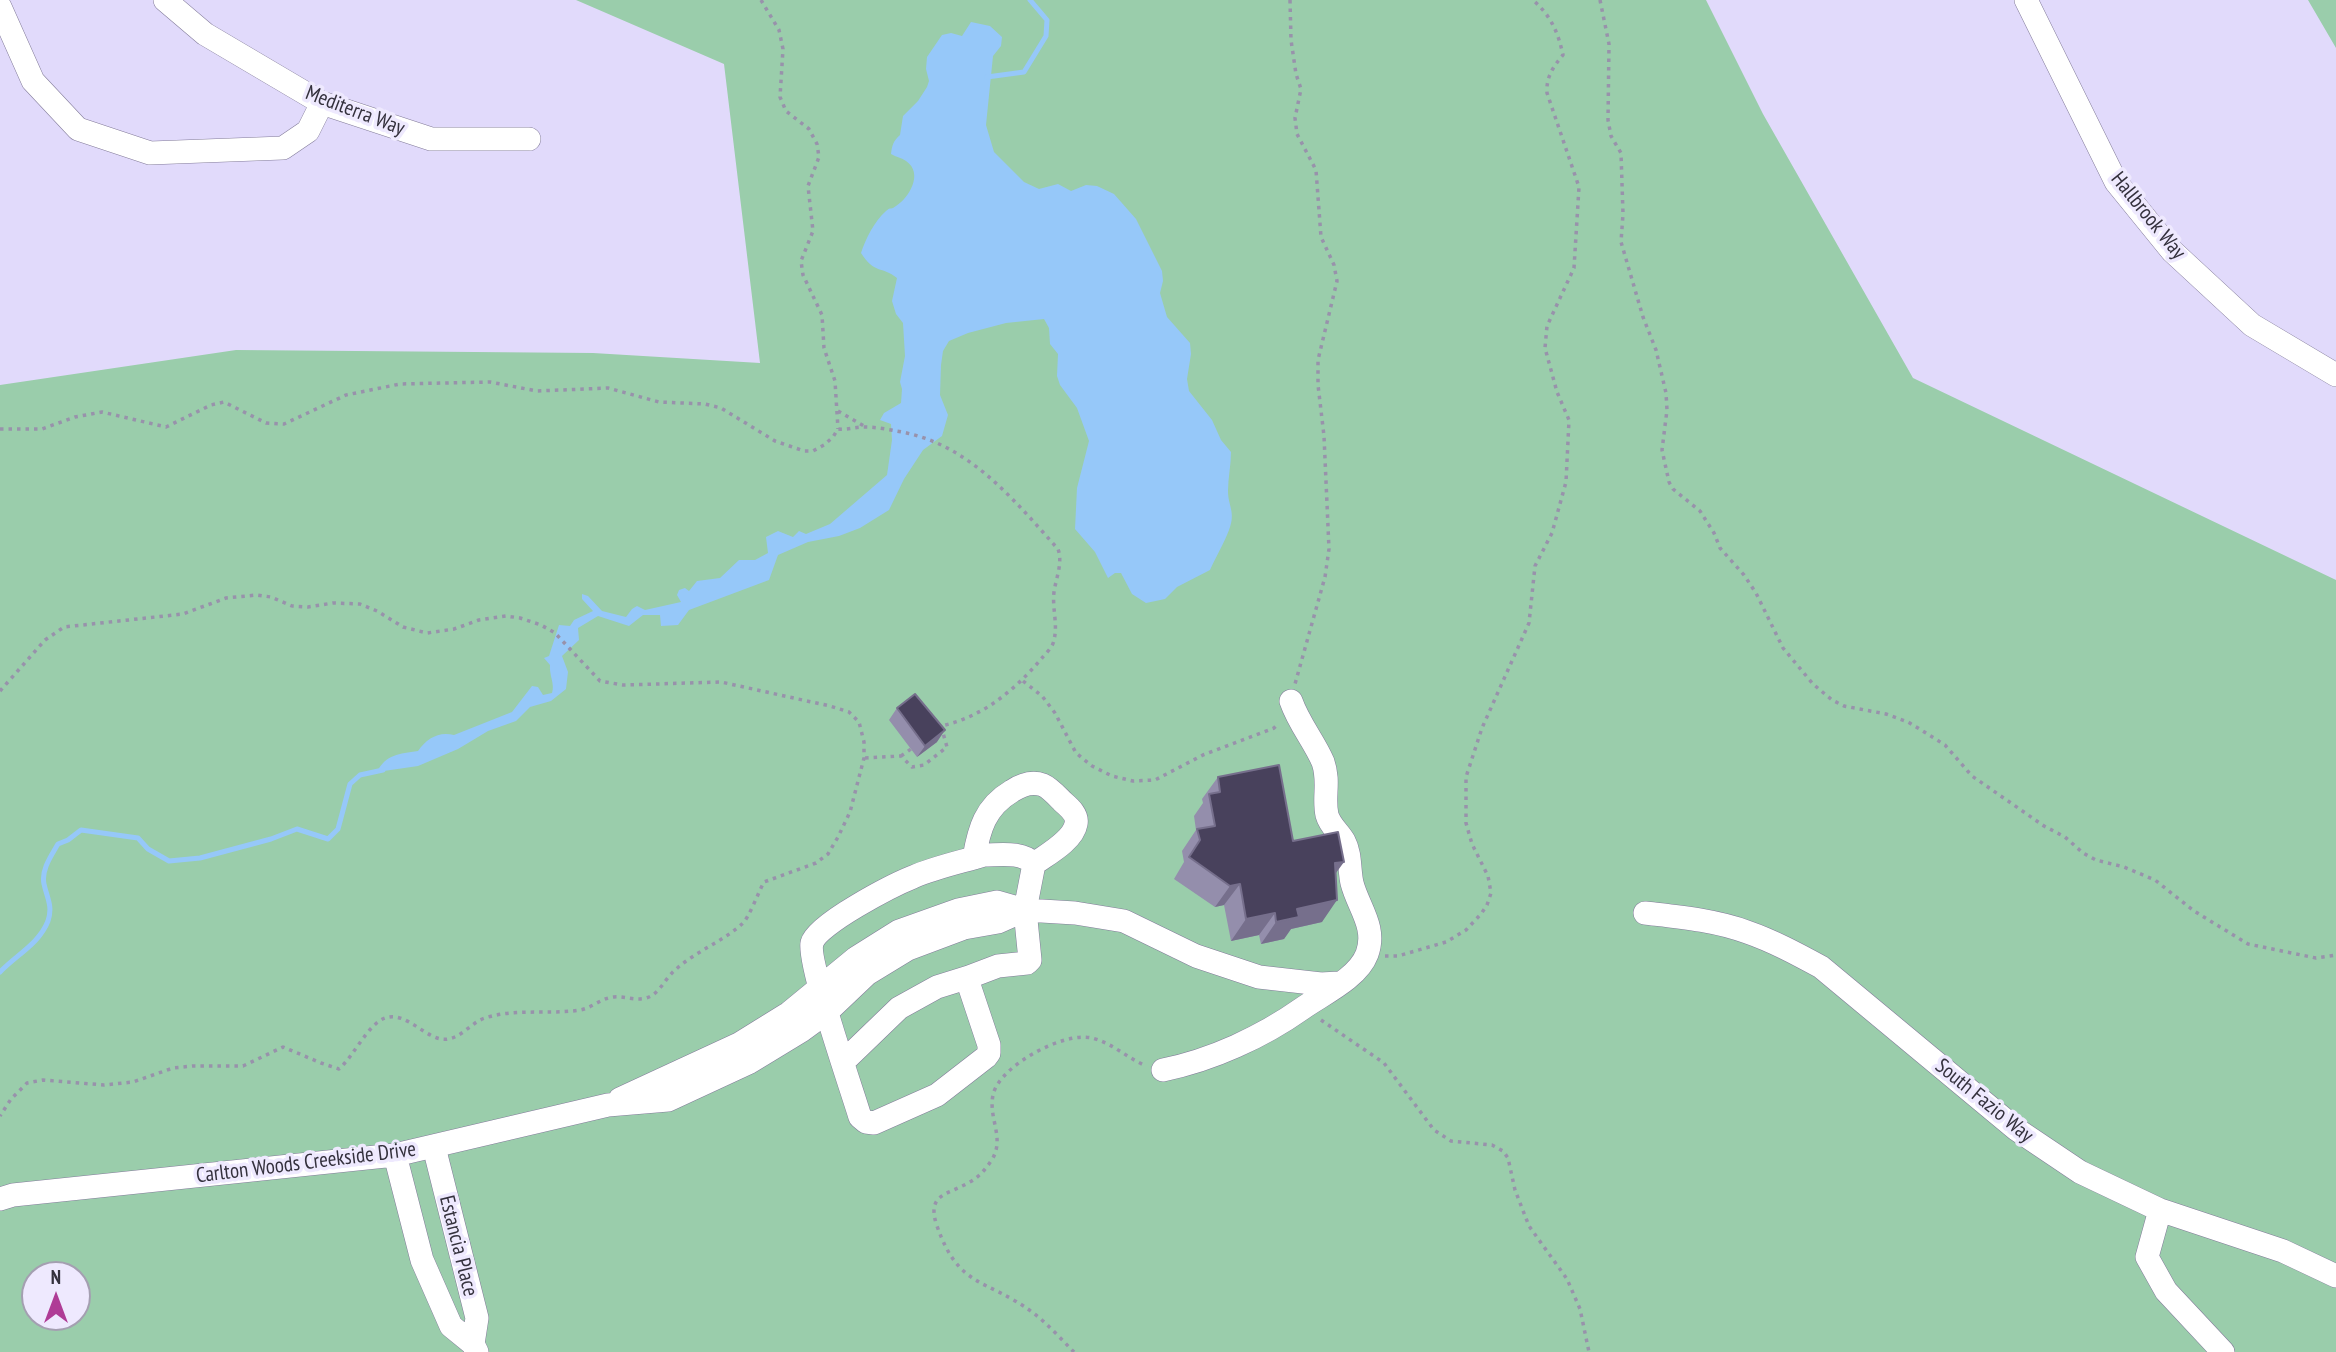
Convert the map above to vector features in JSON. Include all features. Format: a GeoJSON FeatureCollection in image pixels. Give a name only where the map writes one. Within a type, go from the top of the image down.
{"type":"FeatureCollection","features":[{"type":"Feature","properties":{"kind":"street","name":"Mediterra Way"},"geometry":{"type":"LineString","coordinates":[[165,0],[205,34],[322,103],[431,139],[529,139]]}},
{"type":"Feature","properties":{"kind":"street","name":"Hallbrook Way"},"geometry":{"type":"LineString","coordinates":[[2026,0],[2116,182],[2172,251],[2252,325],[2336,375]]}},
{"type":"Feature","properties":{"kind":"street"},"geometry":{"type":"LineString","coordinates":[[0,7],[33,81],[78,129],[149,153],[283,148],[308,131],[322,103]]}},
{"type":"Feature","properties":{"kind":"street"},"geometry":{"type":"LineString","coordinates":[[1163,1070],[1202,1060],[1249,1040],[1288,1019],[1350,975],[1368,951],[1368,925],[1365,911],[1356,894],[1345,842],[1328,818],[1326,773],[1291,701]]}},
{"type":"Feature","properties":{"kind":"street"},"geometry":{"type":"LineString","coordinates":[[843,1062],[899,1009],[937,987],[998,966],[1027,963],[1030,960],[1025,910],[1034,864],[1070,836],[1076,816],[1045,786],[1035,783],[1018,787],[1002,796],[989,810],[979,829],[974,858]]}},
{"type":"Feature","properties":{"kind":"street"},"geometry":{"type":"LineString","coordinates":[[970,977],[968,982],[989,1045],[989,1053],[937,1095],[874,1123],[866,1122],[860,1117],[813,958],[811,944],[818,932],[838,917],[912,877],[984,855],[1028,858],[1034,864]]}},
{"type":"Feature","properties":{"kind":"street","name":"Carlton Woods Creekside Drive"},"geometry":{"type":"LineString","coordinates":[[608,1105],[739,1044],[789,1013],[856,958],[899,931],[958,910],[997,902],[1025,910],[1075,913],[1124,921],[1196,956],[1259,977],[1294,982],[1339,983]]}},
{"type":"Feature","properties":{"kind":"street","name":"Carlton Woods Creekside Drive"},"geometry":{"type":"LineString","coordinates":[[0,1199],[13,1195],[394,1155],[608,1105],[668,1100],[750,1062],[802,1031],[827,1012],[867,974],[908,949],[964,928],[998,922],[1025,910]]}},
{"type":"Feature","properties":{"kind":"street","name":"South Fazio Way"},"geometry":{"type":"LineString","coordinates":[[1645,914],[1702,920],[1745,931],[1821,967],[2016,1129],[2080,1172],[2160,1210],[2283,1251],[2336,1276]]}},
{"type":"Feature","properties":{"kind":"street","name":"Estancia Place"},"geometry":{"type":"LineString","coordinates":[[434,1147],[477,1318],[475,1348]]}},
{"type":"Feature","properties":{"kind":"street","name":"Estancia Place"},"geometry":{"type":"LineString","coordinates":[[394,1155],[422,1260],[451,1326],[475,1348]]}},
{"type":"Feature","properties":{"kind":"street"},"geometry":{"type":"LineString","coordinates":[[2160,1210],[2147,1256],[2166,1291],[2223,1352]]}},
{"type":"Feature","properties":{"kind":"path"},"geometry":{"type":"LineString","coordinates":[[0,429],[41,429],[75,417],[102,412],[166,427],[211,405],[224,402],[266,423],[284,425],[346,395],[400,384],[490,382],[537,391],[608,388],[659,402],[705,404],[721,408],[775,441],[804,451],[813,451],[824,445],[838,429],[835,381],[824,348],[822,314],[803,275],[801,261],[813,231],[808,186],[819,157],[817,144],[808,129],[786,111],[780,97],[783,49],[779,30],[761,0]]}},
{"type":"Feature","properties":{"kind":"path"},"geometry":{"type":"LineString","coordinates":[[1023,680],[1042,696],[1055,712],[1076,752],[1092,766],[1112,776],[1133,781],[1156,780],[1203,755],[1274,728],[1291,701],[1325,577],[1329,549],[1318,360],[1337,281],[1334,265],[1321,237],[1315,170],[1297,134],[1295,118],[1301,89],[1291,40],[1290,0]]}},
{"type":"Feature","properties":{"kind":"path"},"geometry":{"type":"LineString","coordinates":[[1365,957],[1398,956],[1446,942],[1465,930],[1487,905],[1491,893],[1488,876],[1472,844],[1466,823],[1466,777],[1482,728],[1529,623],[1535,566],[1552,533],[1566,482],[1569,420],[1557,392],[1545,348],[1547,326],[1574,268],[1579,187],[1547,93],[1546,84],[1552,68],[1563,55],[1555,26],[1533,0]]}},
{"type":"Feature","properties":{"kind":"path"},"geometry":{"type":"LineString","coordinates":[[1600,0],[1609,44],[1608,120],[1621,153],[1621,242],[1640,308],[1656,350],[1666,393],[1667,410],[1662,450],[1669,482],[1673,489],[1700,511],[1720,548],[1744,575],[1756,593],[1783,648],[1813,684],[1832,700],[1844,706],[1886,714],[1908,722],[1945,745],[1972,776],[2044,826],[2065,837],[2090,857],[2155,880],[2194,911],[2248,944],[2316,958],[2336,955]]}},
{"type":"Feature","properties":{"kind":"path"},"geometry":{"type":"LineString","coordinates":[[837,410],[866,427]]}},
{"type":"Feature","properties":{"kind":"path"},"geometry":{"type":"LineString","coordinates":[[838,429],[866,427],[900,431],[942,445],[998,483],[1023,508],[1058,549],[1060,555],[1054,593],[1054,643],[1023,680],[992,706],[960,722],[940,726],[930,733]]}},
{"type":"Feature","properties":{"kind":"path"},"geometry":{"type":"LineString","coordinates":[[0,691],[46,640],[64,627],[183,614],[226,598],[257,595],[271,597],[292,606],[360,604],[403,627],[427,633],[506,616],[532,621],[555,633],[600,681],[622,685],[721,682],[849,712],[859,722],[864,758],[850,812],[828,854],[799,871],[764,882],[744,923],[693,956],[672,973],[656,993],[647,998],[616,997],[601,1000],[583,1009],[520,1012],[483,1018],[448,1039],[435,1038],[397,1017],[387,1016],[377,1021],[339,1069],[283,1047],[243,1066],[173,1068],[133,1082],[104,1085],[43,1080],[27,1083],[11,1099],[0,1116]]}},
{"type":"Feature","properties":{"kind":"path"},"geometry":{"type":"LineString","coordinates":[[901,756],[912,767],[924,765],[947,747],[940,726]]}},
{"type":"Feature","properties":{"kind":"path"},"geometry":{"type":"LineString","coordinates":[[864,758],[901,756],[911,749]]}},
{"type":"Feature","properties":{"kind":"path"},"geometry":{"type":"LineString","coordinates":[[1308,1005],[1329,1028],[1384,1063],[1434,1130],[1451,1141],[1492,1145],[1503,1151],[1508,1158],[1529,1226],[1567,1279],[1580,1309],[1589,1352]]}},
{"type":"Feature","properties":{"kind":"path"},"geometry":{"type":"LineString","coordinates":[[1074,1352],[1032,1312],[960,1270],[937,1227],[933,1214],[934,1203],[940,1196],[979,1176],[992,1160],[998,1149],[998,1136],[992,1114],[993,1095],[998,1082],[1008,1070],[1019,1063],[1048,1047],[1081,1036],[1116,1047],[1138,1062],[1163,1070]]}},
{"type":"Feature","properties":{"kind":"green space"},"geometry":{"type":"Polygon","coordinates":[[[576,0],[1706,0],[1763,114],[1913,378],[2336,580],[2336,1352],[0,1352],[0,385],[236,350],[593,353],[760,363],[724,64],[576,0]]]}},
{"type":"Feature","properties":{"kind":"green space"},"geometry":{"type":"Polygon","coordinates":[[[2308,0],[2336,0],[2336,48],[2308,0]]]}},
{"type":"Feature","properties":{"kind":"water"},"geometry":{"type":"Polygon","coordinates":[[[971,22],[990,26],[1002,37],[1001,46],[993,56],[986,125],[994,152],[1024,182],[1039,189],[1058,184],[1071,191],[1086,185],[1097,186],[1114,194],[1136,219],[1162,271],[1160,293],[1167,317],[1190,343],[1187,379],[1189,391],[1212,420],[1221,440],[1231,452],[1228,496],[1231,524],[1210,570],[1177,587],[1165,599],[1146,603],[1132,594],[1121,573],[1115,573],[1108,578],[1095,552],[1075,529],[1077,488],[1089,441],[1077,408],[1060,385],[1057,376],[1058,354],[1050,344],[1049,328],[1044,319],[1006,323],[949,341],[943,351],[941,365],[940,395],[948,415],[942,436],[923,450],[904,479],[889,510],[860,528],[839,536],[808,542],[778,555],[769,580],[689,610],[678,625],[661,626],[660,615],[643,615],[629,626],[598,616],[578,628],[579,640],[562,656],[568,672],[566,689],[551,701],[530,707],[516,721],[488,731],[458,749],[418,766],[377,772],[389,758],[418,751],[425,742],[434,737],[454,735],[512,712],[532,686],[538,687],[543,695],[552,693],[550,665],[544,658],[549,656],[559,625],[570,626],[574,620],[593,611],[582,599],[582,594],[588,596],[602,611],[626,617],[637,606],[645,610],[681,602],[677,595],[679,590],[685,588],[689,591],[697,581],[720,578],[739,560],[755,560],[768,553],[766,537],[778,531],[793,537],[799,531],[806,534],[830,524],[887,475],[892,440],[891,424],[880,420],[884,413],[901,403],[900,382],[905,356],[903,323],[896,314],[892,301],[897,278],[874,267],[861,253],[878,220],[906,197],[913,185],[914,172],[911,166],[891,154],[893,144],[900,135],[903,116],[927,87],[927,57],[942,35],[951,33],[962,36],[971,22]]]}},
{"type":"Feature","properties":{"kind":"building"},"geometry":{"type":"Polygon","coordinates":[[[915,694],[945,730],[925,746],[897,708],[915,694]]]}},
{"type":"Feature","properties":{"kind":"building"},"geometry":{"type":"Polygon","coordinates":[[[1279,765],[1293,841],[1338,832],[1344,862],[1335,863],[1337,900],[1297,909],[1299,917],[1276,922],[1275,913],[1246,919],[1240,884],[1230,886],[1189,857],[1200,840],[1197,829],[1215,826],[1209,794],[1220,792],[1218,777],[1279,765]]]}},
{"type":"Feature","properties":{"kind":"waterway"},"geometry":{"type":"LineString","coordinates":[[987,77],[1024,72],[1046,36],[1047,20],[1030,0]]}},
{"type":"Feature","properties":{"kind":"waterway"},"geometry":{"type":"LineString","coordinates":[[0,972],[33,943],[44,929],[50,911],[43,879],[45,868],[58,844],[81,830],[138,838],[148,849],[169,861],[200,858],[271,839],[297,829],[328,839],[338,829],[350,784],[360,775],[383,770]]}}]}
